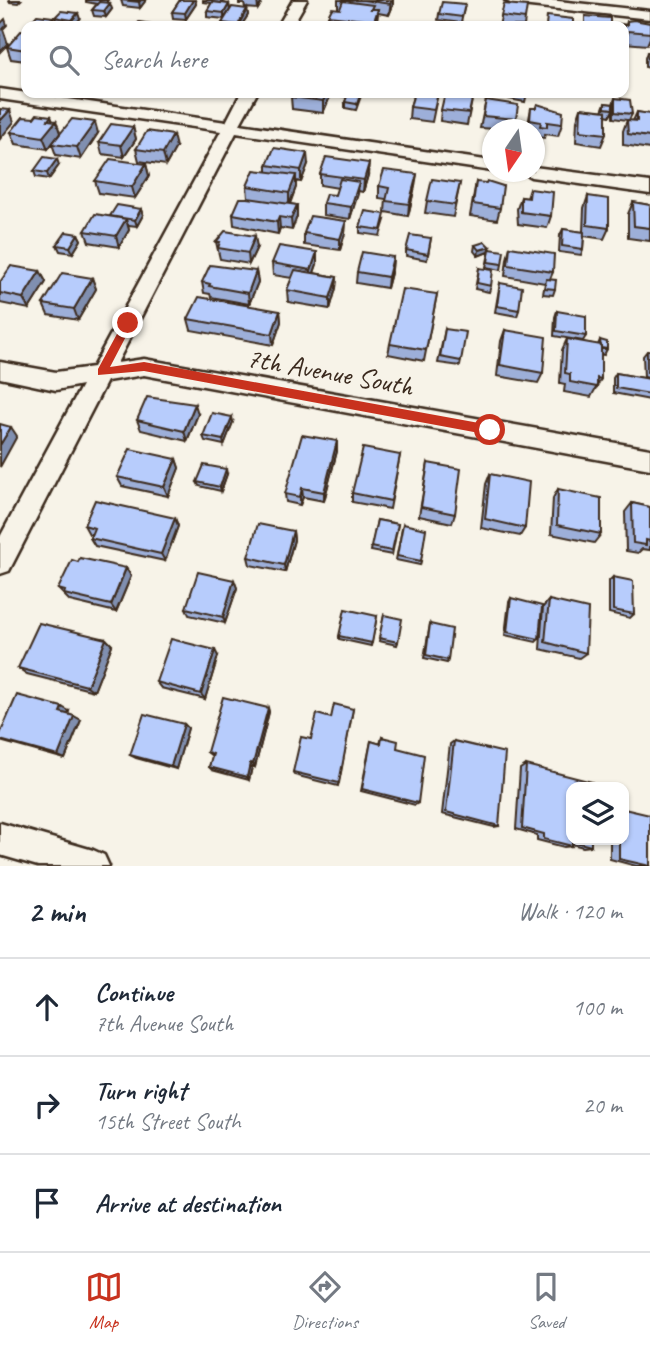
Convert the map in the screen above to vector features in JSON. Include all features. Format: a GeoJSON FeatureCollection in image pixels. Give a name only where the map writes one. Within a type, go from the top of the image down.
{"type":"FeatureCollection","features":[{"type":"Feature","properties":{"kind":"street"},"geometry":{"type":"LineString","coordinates":[[288,21],[300,0]]}},
{"type":"Feature","properties":{"kind":"street"},"geometry":{"type":"LineString","coordinates":[[512,0],[650,15]]}},
{"type":"Feature","properties":{"kind":"street"},"geometry":{"type":"LineString","coordinates":[[0,94],[21,97]]}},
{"type":"Feature","properties":{"kind":"street"},"geometry":{"type":"LineString","coordinates":[[27,98],[482,165]]}},
{"type":"Feature","properties":{"kind":"street"},"geometry":{"type":"LineString","coordinates":[[0,562],[246,98]]}},
{"type":"Feature","properties":{"kind":"street"},"geometry":{"type":"LineString","coordinates":[[545,174],[650,188]]}},
{"type":"Feature","properties":{"kind":"street","name":"7th Avenue South"},"geometry":{"type":"LineString","coordinates":[[0,370],[56,381],[144,367],[650,459]]}},
{"type":"Feature","properties":{"kind":"street"},"geometry":{"type":"LineString","coordinates":[[0,839],[93,866]]}},
{"type":"Feature","properties":{"kind":"building"},"geometry":{"type":"Polygon","coordinates":[[[180,0],[193,0],[185,13],[172,12],[180,0]]]}},
{"type":"Feature","properties":{"kind":"building"},"geometry":{"type":"Polygon","coordinates":[[[363,0],[391,0],[390,4],[363,0]]]}},
{"type":"Feature","properties":{"kind":"building"},"geometry":{"type":"Polygon","coordinates":[[[343,1],[373,5],[371,9],[378,9],[374,21],[328,16],[332,8],[340,9],[343,1]]]}},
{"type":"Feature","properties":{"kind":"building"},"geometry":{"type":"Polygon","coordinates":[[[99,2],[110,3],[104,11],[92,10],[99,2]]]}},
{"type":"Feature","properties":{"kind":"building"},"geometry":{"type":"Polygon","coordinates":[[[212,2],[229,4],[224,13],[207,11],[212,2]]]}},
{"type":"Feature","properties":{"kind":"building"},"geometry":{"type":"Polygon","coordinates":[[[442,2],[465,4],[462,17],[439,14],[442,2]]]}},
{"type":"Feature","properties":{"kind":"building"},"geometry":{"type":"Polygon","coordinates":[[[504,4],[527,6],[525,19],[501,16],[504,4]]]}},
{"type":"Feature","properties":{"kind":"building"},"geometry":{"type":"Polygon","coordinates":[[[232,7],[247,9],[240,21],[223,21],[232,7]]]}},
{"type":"Feature","properties":{"kind":"building"},"geometry":{"type":"Polygon","coordinates":[[[61,11],[78,13],[72,20],[55,17],[61,11]]]}},
{"type":"Feature","properties":{"kind":"building"},"geometry":{"type":"Polygon","coordinates":[[[37,15],[53,17],[49,21],[32,21],[37,15]]]}},
{"type":"Feature","properties":{"kind":"building"},"geometry":{"type":"Polygon","coordinates":[[[547,16],[573,19],[573,21],[546,21],[547,16]]]}},
{"type":"Feature","properties":{"kind":"building"},"geometry":{"type":"Polygon","coordinates":[[[585,16],[610,18],[610,21],[585,21],[585,16]]]}},
{"type":"Feature","properties":{"kind":"building"},"geometry":{"type":"Polygon","coordinates":[[[627,21],[650,23],[650,33],[629,31],[627,21]]]}},
{"type":"Feature","properties":{"kind":"building"},"geometry":{"type":"Polygon","coordinates":[[[21,31],[21,49],[7,47],[21,31]]]}},
{"type":"Feature","properties":{"kind":"building"},"geometry":{"type":"Polygon","coordinates":[[[299,98],[324,98],[323,101],[299,98]]]}},
{"type":"Feature","properties":{"kind":"building"},"geometry":{"type":"Polygon","coordinates":[[[346,98],[359,98],[357,104],[345,102],[346,98]]]}},
{"type":"Feature","properties":{"kind":"building"},"geometry":{"type":"Polygon","coordinates":[[[413,98],[437,98],[434,110],[410,107],[413,98]]]}},
{"type":"Feature","properties":{"kind":"building"},"geometry":{"type":"Polygon","coordinates":[[[444,98],[472,98],[469,113],[441,110],[444,98]]]}},
{"type":"Feature","properties":{"kind":"building"},"geometry":{"type":"Polygon","coordinates":[[[615,98],[630,100],[632,114],[615,112],[615,98]]]}},
{"type":"Feature","properties":{"kind":"building"},"geometry":{"type":"Polygon","coordinates":[[[486,100],[518,105],[516,119],[483,116],[486,100]]]}},
{"type":"Feature","properties":{"kind":"building"},"geometry":{"type":"Polygon","coordinates":[[[605,103],[613,104],[613,109],[605,108],[605,103]]]}},
{"type":"Feature","properties":{"kind":"building"},"geometry":{"type":"Polygon","coordinates":[[[537,104],[563,112],[562,124],[547,122],[545,127],[545,119],[530,119],[531,108],[536,108],[537,104]]]}},
{"type":"Feature","properties":{"kind":"building"},"geometry":{"type":"Polygon","coordinates":[[[581,108],[606,111],[606,134],[580,131],[581,108]]]}},
{"type":"Feature","properties":{"kind":"building"},"geometry":{"type":"Polygon","coordinates":[[[0,109],[10,110],[0,121],[0,109]]]}},
{"type":"Feature","properties":{"kind":"building"},"geometry":{"type":"Polygon","coordinates":[[[637,112],[650,114],[650,137],[628,134],[627,120],[637,121],[637,112]]]}},
{"type":"Feature","properties":{"kind":"building"},"geometry":{"type":"Polygon","coordinates":[[[37,114],[51,116],[48,120],[56,121],[43,137],[11,132],[23,117],[34,118],[37,114]]]}},
{"type":"Feature","properties":{"kind":"building"},"geometry":{"type":"Polygon","coordinates":[[[72,119],[95,122],[77,147],[52,144],[72,119]]]}},
{"type":"Feature","properties":{"kind":"building"},"geometry":{"type":"Polygon","coordinates":[[[111,124],[133,127],[121,145],[99,142],[111,124]]]}},
{"type":"Feature","properties":{"kind":"building"},"geometry":{"type":"Polygon","coordinates":[[[147,131],[173,135],[163,153],[136,149],[147,131]]]}},
{"type":"Feature","properties":{"kind":"building"},"geometry":{"type":"Polygon","coordinates":[[[274,148],[307,153],[301,170],[267,165],[274,148]]]}},
{"type":"Feature","properties":{"kind":"building"},"geometry":{"type":"Polygon","coordinates":[[[44,157],[57,159],[47,173],[34,171],[44,157]]]}},
{"type":"Feature","properties":{"kind":"building"},"geometry":{"type":"Polygon","coordinates":[[[326,157],[369,163],[364,180],[320,174],[326,157]]]}},
{"type":"Feature","properties":{"kind":"building"},"geometry":{"type":"Polygon","coordinates":[[[110,159],[146,164],[132,187],[95,181],[110,159]]]}},
{"type":"Feature","properties":{"kind":"building"},"geometry":{"type":"Polygon","coordinates":[[[254,170],[296,175],[289,193],[247,186],[254,170]]]}},
{"type":"Feature","properties":{"kind":"building"},"geometry":{"type":"Polygon","coordinates":[[[384,170],[417,174],[409,204],[386,201],[389,188],[379,186],[384,170]]]}},
{"type":"Feature","properties":{"kind":"building"},"geometry":{"type":"Polygon","coordinates":[[[340,179],[359,182],[351,207],[323,203],[326,194],[335,195],[340,179]]]}},
{"type":"Feature","properties":{"kind":"building"},"geometry":{"type":"Polygon","coordinates":[[[432,179],[460,183],[455,205],[427,201],[432,179]]]}},
{"type":"Feature","properties":{"kind":"building"},"geometry":{"type":"Polygon","coordinates":[[[476,182],[503,186],[500,208],[473,204],[476,182]]]}},
{"type":"Feature","properties":{"kind":"building"},"geometry":{"type":"Polygon","coordinates":[[[530,189],[553,192],[551,216],[521,212],[521,197],[529,198],[530,189]]]}},
{"type":"Feature","properties":{"kind":"building"},"geometry":{"type":"Polygon","coordinates":[[[588,196],[609,199],[609,228],[587,225],[588,196]]]}},
{"type":"Feature","properties":{"kind":"building"},"geometry":{"type":"Polygon","coordinates":[[[240,198],[297,205],[291,219],[279,217],[277,222],[233,214],[240,198]]]}},
{"type":"Feature","properties":{"kind":"building"},"geometry":{"type":"Polygon","coordinates":[[[633,202],[650,205],[650,228],[634,226],[633,202]]]}},
{"type":"Feature","properties":{"kind":"building"},"geometry":{"type":"Polygon","coordinates":[[[117,205],[141,209],[135,220],[110,216],[117,205]]]}},
{"type":"Feature","properties":{"kind":"building"},"geometry":{"type":"Polygon","coordinates":[[[365,211],[385,214],[381,230],[360,227],[365,211]]]}},
{"type":"Feature","properties":{"kind":"building"},"geometry":{"type":"Polygon","coordinates":[[[95,214],[126,219],[116,236],[85,231],[95,214]]]}},
{"type":"Feature","properties":{"kind":"building"},"geometry":{"type":"Polygon","coordinates":[[[310,216],[346,221],[340,239],[304,233],[310,216]]]}},
{"type":"Feature","properties":{"kind":"building"},"geometry":{"type":"Polygon","coordinates":[[[563,229],[584,232],[583,249],[562,246],[563,229]]]}},
{"type":"Feature","properties":{"kind":"building"},"geometry":{"type":"Polygon","coordinates":[[[225,231],[255,236],[248,253],[218,248],[220,242],[216,242],[225,231]]]}},
{"type":"Feature","properties":{"kind":"building"},"geometry":{"type":"Polygon","coordinates":[[[66,232],[78,234],[70,247],[57,245],[66,232]]]}},
{"type":"Feature","properties":{"kind":"building"},"geometry":{"type":"Polygon","coordinates":[[[410,235],[431,238],[428,254],[406,250],[410,235]]]}},
{"type":"Feature","properties":{"kind":"building"},"geometry":{"type":"Polygon","coordinates":[[[485,242],[490,247],[479,250],[475,245],[485,242]]]}},
{"type":"Feature","properties":{"kind":"building"},"geometry":{"type":"Polygon","coordinates":[[[279,246],[317,252],[311,270],[272,263],[279,246]]]}},
{"type":"Feature","properties":{"kind":"building"},"geometry":{"type":"Polygon","coordinates":[[[510,247],[554,254],[553,272],[508,265],[510,247]]]}},
{"type":"Feature","properties":{"kind":"building"},"geometry":{"type":"Polygon","coordinates":[[[490,249],[504,251],[502,264],[488,262],[490,249]]]}},
{"type":"Feature","properties":{"kind":"building"},"geometry":{"type":"Polygon","coordinates":[[[362,252],[393,257],[388,277],[357,272],[362,252]]]}},
{"type":"Feature","properties":{"kind":"building"},"geometry":{"type":"Polygon","coordinates":[[[210,265],[256,271],[248,293],[209,286],[210,284],[202,282],[210,265]]]}},
{"type":"Feature","properties":{"kind":"building"},"geometry":{"type":"Polygon","coordinates":[[[11,266],[40,271],[23,298],[0,293],[0,282],[11,266]]]}},
{"type":"Feature","properties":{"kind":"building"},"geometry":{"type":"Polygon","coordinates":[[[479,268],[493,270],[491,286],[477,283],[479,268]]]}},
{"type":"Feature","properties":{"kind":"building"},"geometry":{"type":"Polygon","coordinates":[[[295,270],[337,277],[330,298],[287,290],[295,270]]]}},
{"type":"Feature","properties":{"kind":"building"},"geometry":{"type":"Polygon","coordinates":[[[62,273],[92,278],[74,309],[43,304],[62,273]]]}},
{"type":"Feature","properties":{"kind":"building"},"geometry":{"type":"Polygon","coordinates":[[[546,279],[556,280],[555,289],[545,288],[546,279]]]}},
{"type":"Feature","properties":{"kind":"building"},"geometry":{"type":"Polygon","coordinates":[[[500,283],[522,287],[519,310],[497,306],[500,283]]]}},
{"type":"Feature","properties":{"kind":"building"},"geometry":{"type":"Polygon","coordinates":[[[402,289],[437,294],[426,350],[390,344],[402,289]]]}},
{"type":"Feature","properties":{"kind":"building"},"geometry":{"type":"Polygon","coordinates":[[[199,297],[280,311],[272,334],[188,319],[199,297]]]}},
{"type":"Feature","properties":{"kind":"building"},"geometry":{"type":"Polygon","coordinates":[[[557,311],[586,316],[586,336],[556,331],[557,311]]]}},
{"type":"Feature","properties":{"kind":"building"},"geometry":{"type":"Polygon","coordinates":[[[445,329],[466,332],[461,361],[440,357],[445,329]]]}},
{"type":"Feature","properties":{"kind":"building"},"geometry":{"type":"Polygon","coordinates":[[[505,330],[546,337],[543,373],[500,365],[505,330]]]}},
{"type":"Feature","properties":{"kind":"building"},"geometry":{"type":"Polygon","coordinates":[[[567,339],[601,345],[601,379],[597,378],[597,387],[570,382],[570,374],[565,373],[567,339]]]}},
{"type":"Feature","properties":{"kind":"building"},"geometry":{"type":"Polygon","coordinates":[[[600,340],[607,342],[607,349],[601,348],[600,340]]]}},
{"type":"Feature","properties":{"kind":"building"},"geometry":{"type":"Polygon","coordinates":[[[647,351],[650,351],[650,372],[647,372],[647,351]]]}},
{"type":"Feature","properties":{"kind":"building"},"geometry":{"type":"Polygon","coordinates":[[[616,373],[650,379],[650,394],[616,388],[616,373]]]}},
{"type":"Feature","properties":{"kind":"building"},"geometry":{"type":"Polygon","coordinates":[[[147,397],[195,404],[184,431],[137,420],[147,397]]]}},
{"type":"Feature","properties":{"kind":"building"},"geometry":{"type":"Polygon","coordinates":[[[212,413],[232,417],[223,440],[203,436],[212,413]]]}},
{"type":"Feature","properties":{"kind":"building"},"geometry":{"type":"Polygon","coordinates":[[[0,424],[11,427],[0,445],[0,424]]]}},
{"type":"Feature","properties":{"kind":"building"},"geometry":{"type":"Polygon","coordinates":[[[302,435],[337,441],[324,492],[302,488],[300,497],[285,494],[302,435]]]}},
{"type":"Feature","properties":{"kind":"building"},"geometry":{"type":"Polygon","coordinates":[[[363,448],[400,455],[391,501],[352,493],[363,448]]]}},
{"type":"Feature","properties":{"kind":"building"},"geometry":{"type":"Polygon","coordinates":[[[130,449],[176,459],[164,487],[117,477],[130,449]]]}},
{"type":"Feature","properties":{"kind":"building"},"geometry":{"type":"Polygon","coordinates":[[[428,463],[461,469],[455,514],[421,507],[428,463]]]}},
{"type":"Feature","properties":{"kind":"building"},"geometry":{"type":"Polygon","coordinates":[[[204,465],[226,469],[220,487],[197,482],[204,465]]]}},
{"type":"Feature","properties":{"kind":"building"},"geometry":{"type":"Polygon","coordinates":[[[490,474],[529,482],[525,528],[485,519],[490,474]]]}},
{"type":"Feature","properties":{"kind":"building"},"geometry":{"type":"Polygon","coordinates":[[[558,489],[601,498],[601,534],[557,525],[558,489]]]}},
{"type":"Feature","properties":{"kind":"building"},"geometry":{"type":"Polygon","coordinates":[[[95,500],[175,518],[161,554],[90,538],[94,528],[84,525],[95,500]]]}},
{"type":"Feature","properties":{"kind":"building"},"geometry":{"type":"Polygon","coordinates":[[[632,503],[650,507],[650,541],[646,540],[646,545],[633,543],[632,503]]]}},
{"type":"Feature","properties":{"kind":"building"},"geometry":{"type":"Polygon","coordinates":[[[377,520],[398,524],[392,551],[371,547],[377,520]]]}},
{"type":"Feature","properties":{"kind":"building"},"geometry":{"type":"Polygon","coordinates":[[[258,524],[293,531],[284,565],[248,557],[258,524]]]}},
{"type":"Feature","properties":{"kind":"building"},"geometry":{"type":"Polygon","coordinates":[[[403,524],[426,529],[421,561],[397,556],[403,524]]]}},
{"type":"Feature","properties":{"kind":"building"},"geometry":{"type":"Polygon","coordinates":[[[80,558],[126,568],[111,605],[64,594],[65,591],[58,589],[72,560],[78,562],[80,558]]]}},
{"type":"Feature","properties":{"kind":"building"},"geometry":{"type":"Polygon","coordinates":[[[198,572],[234,580],[223,617],[186,608],[198,572]]]}},
{"type":"Feature","properties":{"kind":"building"},"geometry":{"type":"Polygon","coordinates":[[[613,577],[633,581],[634,614],[613,610],[613,577]]]}},
{"type":"Feature","properties":{"kind":"building"},"geometry":{"type":"Polygon","coordinates":[[[511,598],[542,606],[539,639],[507,632],[511,598]]]}},
{"type":"Feature","properties":{"kind":"building"},"geometry":{"type":"Polygon","coordinates":[[[549,600],[588,609],[586,653],[545,642],[549,600]]]}},
{"type":"Feature","properties":{"kind":"building"},"geometry":{"type":"Polygon","coordinates":[[[345,609],[377,616],[372,643],[339,636],[345,609]]]}},
{"type":"Feature","properties":{"kind":"building"},"geometry":{"type":"Polygon","coordinates":[[[384,615],[402,619],[398,642],[379,638],[384,615]]]}},
{"type":"Feature","properties":{"kind":"building"},"geometry":{"type":"Polygon","coordinates":[[[39,623],[106,639],[87,686],[18,668],[39,623]]]}},
{"type":"Feature","properties":{"kind":"building"},"geometry":{"type":"Polygon","coordinates":[[[430,624],[452,629],[448,660],[426,655],[430,624]]]}},
{"type":"Feature","properties":{"kind":"building"},"geometry":{"type":"Polygon","coordinates":[[[171,639],[215,650],[201,694],[156,682],[171,639]]]}},
{"type":"Feature","properties":{"kind":"building"},"geometry":{"type":"Polygon","coordinates":[[[17,695],[62,707],[60,712],[74,716],[58,756],[0,740],[0,734],[17,695]]]}},
{"type":"Feature","properties":{"kind":"building"},"geometry":{"type":"Polygon","coordinates":[[[223,697],[268,708],[247,777],[209,767],[213,754],[207,752],[223,697]]]}},
{"type":"Feature","properties":{"kind":"building"},"geometry":{"type":"Polygon","coordinates":[[[334,704],[353,709],[339,783],[293,772],[301,737],[311,739],[317,714],[331,718],[334,704]]]}},
{"type":"Feature","properties":{"kind":"building"},"geometry":{"type":"Polygon","coordinates":[[[144,714],[184,724],[171,766],[130,755],[144,714]]]}},
{"type":"Feature","properties":{"kind":"building"},"geometry":{"type":"Polygon","coordinates":[[[382,737],[398,741],[397,748],[424,755],[418,803],[362,789],[371,741],[381,744],[382,737]]]}},
{"type":"Feature","properties":{"kind":"building"},"geometry":{"type":"Polygon","coordinates":[[[454,741],[505,753],[499,826],[446,812],[454,741]]]}},
{"type":"Feature","properties":{"kind":"building"},"geometry":{"type":"Polygon","coordinates":[[[526,765],[592,782],[566,782],[566,844],[544,839],[544,834],[522,828],[526,765]]]}},
{"type":"Feature","properties":{"kind":"building"},"geometry":{"type":"Polygon","coordinates":[[[629,810],[650,815],[650,866],[619,859],[619,845],[629,845],[629,810]]]}},
{"type":"Feature","properties":{"kind":"route"},"geometry":{"type":"LineString","coordinates":[[128,323],[102,372],[144,367],[490,430]]}}]}
